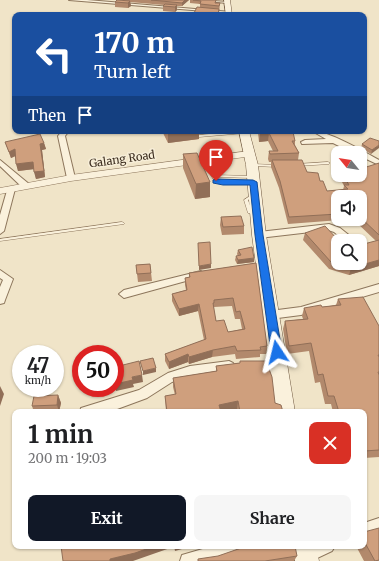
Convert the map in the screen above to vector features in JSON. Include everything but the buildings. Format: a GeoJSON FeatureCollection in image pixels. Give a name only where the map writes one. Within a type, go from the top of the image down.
{"type":"FeatureCollection","features":[{"type":"Feature","properties":{"kind":"main road"},"geometry":{"type":"LineString","coordinates":[[227,1],[229,12]]}},
{"type":"Feature","properties":{"kind":"main road"},"geometry":{"type":"LineString","coordinates":[[245,134],[252,175],[259,235],[257,266],[270,315],[271,363],[284,409]]}},
{"type":"Feature","properties":{"kind":"street"},"geometry":{"type":"LineString","coordinates":[[71,0],[218,12]]}},
{"type":"Feature","properties":{"kind":"street"},"geometry":{"type":"LineString","coordinates":[[192,0],[227,1]]}},
{"type":"Feature","properties":{"kind":"street"},"geometry":{"type":"LineString","coordinates":[[170,2],[187,4],[189,5],[187,9]]}},
{"type":"Feature","properties":{"kind":"street"},"geometry":{"type":"LineString","coordinates":[[63,134],[61,136],[72,178]]}},
{"type":"Feature","properties":{"kind":"street"},"geometry":{"type":"LineString","coordinates":[[321,134],[345,146]]}},
{"type":"Feature","properties":{"kind":"street"},"geometry":{"type":"LineString","coordinates":[[305,142],[335,141]]}},
{"type":"Feature","properties":{"kind":"street"},"geometry":{"type":"LineString","coordinates":[[367,157],[379,163]]}},
{"type":"Feature","properties":{"kind":"street","name":"Galang Road"},"geometry":{"type":"LineString","coordinates":[[0,191],[72,178],[204,160],[252,175]]}},
{"type":"Feature","properties":{"kind":"street"},"geometry":{"type":"LineString","coordinates":[[0,162],[26,186]]}},
{"type":"Feature","properties":{"kind":"street"},"geometry":{"type":"LineString","coordinates":[[0,231],[11,189]]}},
{"type":"Feature","properties":{"kind":"street"},"geometry":{"type":"LineString","coordinates":[[259,235],[330,227],[342,234]]}},
{"type":"Feature","properties":{"kind":"street"},"geometry":{"type":"LineString","coordinates":[[0,273],[8,280],[0,300]]}},
{"type":"Feature","properties":{"kind":"street"},"geometry":{"type":"LineString","coordinates":[[124,294],[189,276],[210,273]]}},
{"type":"Feature","properties":{"kind":"street"},"geometry":{"type":"LineString","coordinates":[[270,315],[301,311],[379,288]]}},
{"type":"Feature","properties":{"kind":"street"},"geometry":{"type":"LineString","coordinates":[[98,409],[143,394],[168,378],[190,371],[243,364]]}},
{"type":"Feature","properties":{"kind":"street"},"geometry":{"type":"LineString","coordinates":[[367,530],[379,526]]}},
{"type":"Feature","properties":{"kind":"street"},"geometry":{"type":"LineString","coordinates":[[188,561],[230,549]]}},
{"type":"Feature","properties":{"kind":"street"},"geometry":{"type":"LineString","coordinates":[[306,554],[319,549]]}},
{"type":"Feature","properties":{"kind":"lane"},"geometry":{"type":"LineString","coordinates":[[200,136],[218,134]]}},
{"type":"Feature","properties":{"kind":"lane"},"geometry":{"type":"LineString","coordinates":[[204,160],[213,176],[219,183],[285,166]]}},
{"type":"Feature","properties":{"kind":"lane"},"geometry":{"type":"LineString","coordinates":[[292,165],[328,163]]}},
{"type":"Feature","properties":{"kind":"lane"},"geometry":{"type":"LineString","coordinates":[[0,240],[122,224]]}},
{"type":"Feature","properties":{"kind":"route"},"geometry":{"type":"LineString","coordinates":[[216,181],[219,183],[253,182],[270,315],[277,352]]}}]}
